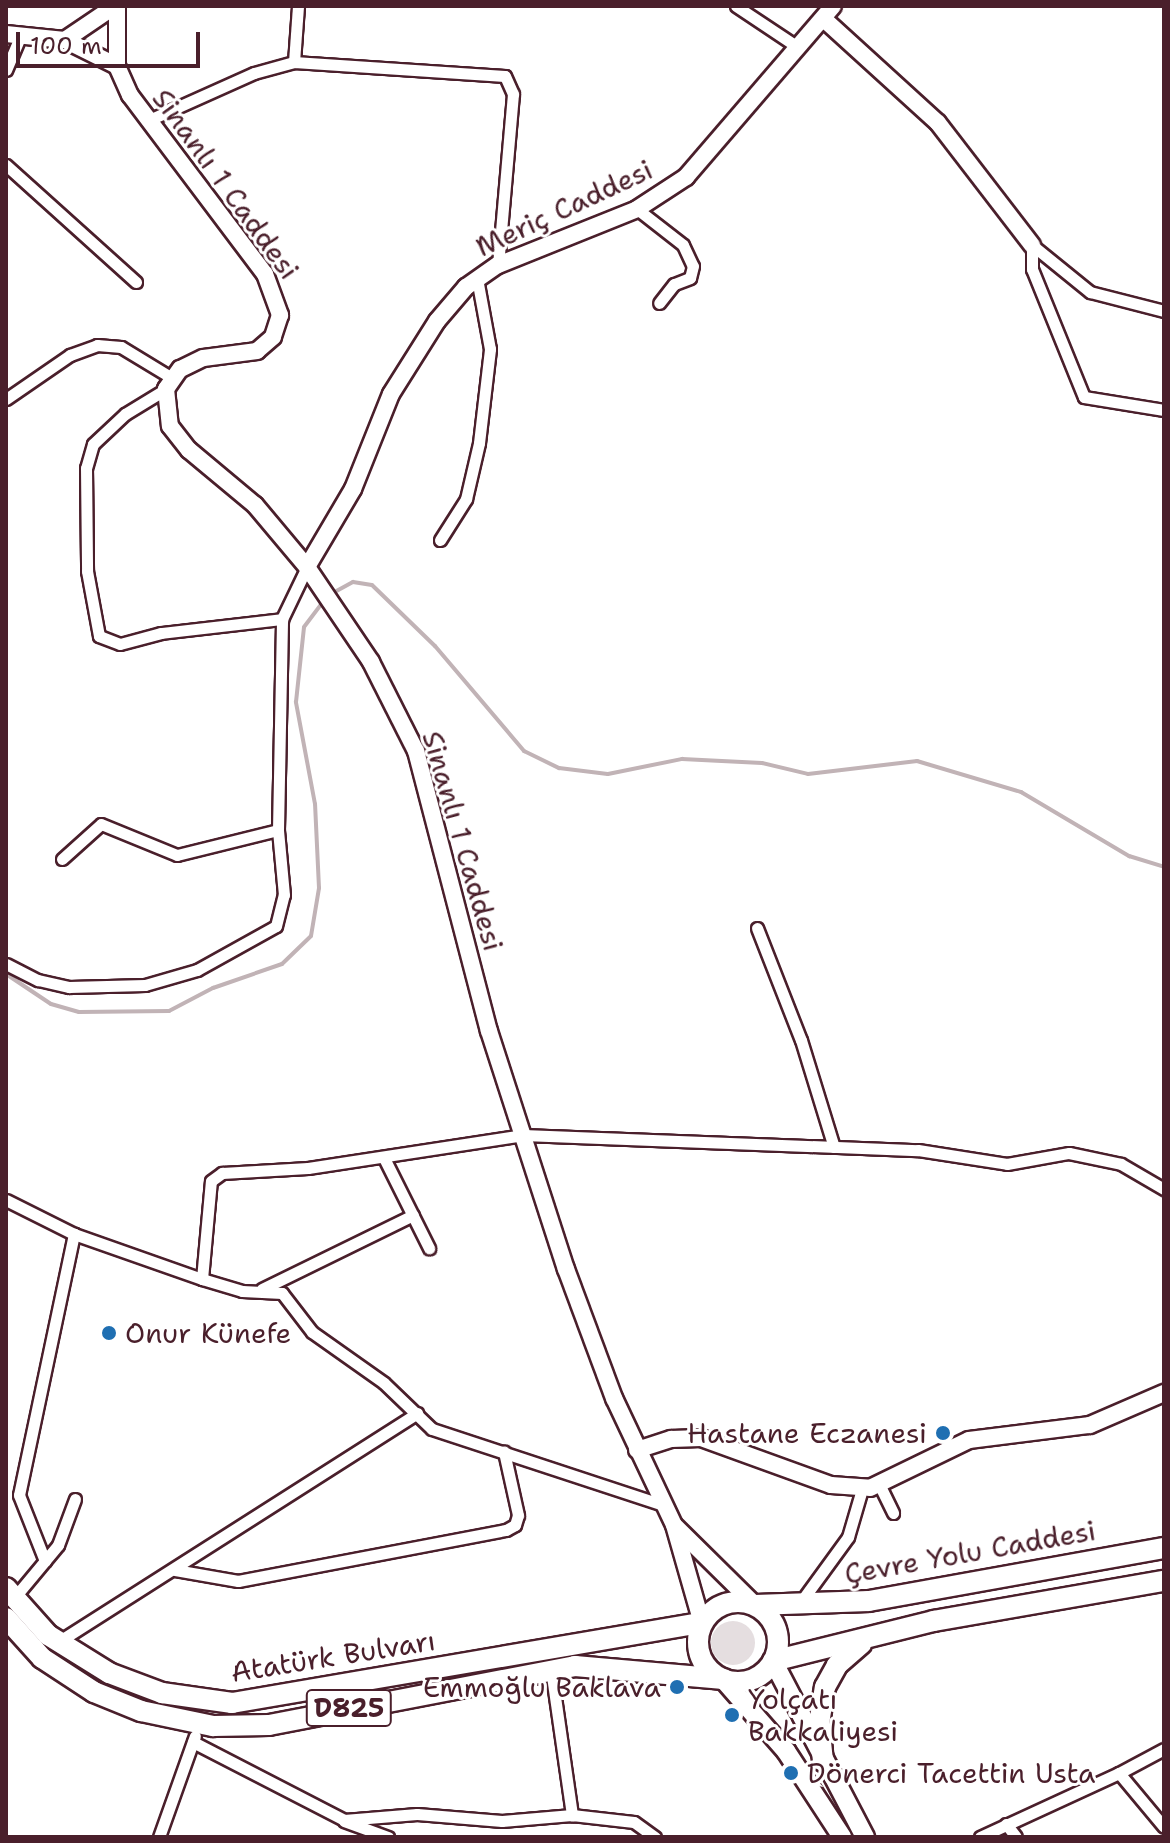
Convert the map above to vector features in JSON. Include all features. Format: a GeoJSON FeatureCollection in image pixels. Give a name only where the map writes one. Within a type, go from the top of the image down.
{"type":"FeatureCollection","features":[{"type":"Feature","properties":{"kind":"highway","name":"Çevre Yolu Caddesi"},"geometry":{"type":"LineString","coordinates":[[755,1605],[884,1599],[1164,1548]]}},
{"type":"Feature","properties":{"kind":"highway"},"geometry":{"type":"LineString","coordinates":[[773,1661],[778,1636],[766,1613],[755,1605],[719,1606],[702,1623],[698,1649],[703,1662],[723,1679],[746,1681],[773,1661],[874,1635],[1164,1581]]}},
{"type":"Feature","properties":{"kind":"highway","name":"Atatürk Bulvarı"},"geometry":{"type":"LineString","coordinates":[[10,1593],[58,1642],[136,1685],[232,1703],[702,1623]]}},
{"type":"Feature","properties":{"kind":"highway","name":"Atatürk Bulvarı"},"geometry":{"type":"LineString","coordinates":[[7,1624],[42,1658],[94,1692],[195,1733],[269,1725],[551,1669],[614,1666],[723,1679]]}},
{"type":"Feature","properties":{"kind":"highway"},"geometry":{"type":"LineString","coordinates":[[823,1761],[819,1724],[828,1679],[843,1658],[874,1635]]}},
{"type":"Feature","properties":{"kind":"main road"},"geometry":{"type":"LineString","coordinates":[[65,40],[116,6]]}},
{"type":"Feature","properties":{"kind":"main road"},"geometry":{"type":"LineString","coordinates":[[13,35],[65,40],[117,66],[116,6]]}},
{"type":"Feature","properties":{"kind":"main road"},"geometry":{"type":"LineString","coordinates":[[830,13],[938,123],[1032,245]]}},
{"type":"Feature","properties":{"kind":"main road","name":"Meriç Caddesi"},"geometry":{"type":"LineString","coordinates":[[311,573],[353,489],[382,411],[415,353],[477,278],[498,265],[637,209],[695,168],[796,46],[830,13]]}},
{"type":"Feature","properties":{"kind":"main road","name":"Sinanlı 1 Caddesi"},"geometry":{"type":"LineString","coordinates":[[117,66],[149,120],[265,274],[280,315],[273,337],[257,351],[203,358],[169,383],[166,413],[178,440],[241,490],[311,573],[349,625],[390,696],[422,770],[478,994],[523,1135],[594,1345],[637,1450],[674,1525],[702,1623]]}},
{"type":"Feature","properties":{"kind":"main road"},"geometry":{"type":"LineString","coordinates":[[637,1450],[671,1439],[701,1438],[831,1485],[862,1489],[880,1486],[969,1440],[1090,1425],[1164,1393]]}},
{"type":"Feature","properties":{"kind":"main road"},"geometry":{"type":"LineString","coordinates":[[674,1525],[755,1605]]}},
{"type":"Feature","properties":{"kind":"main road"},"geometry":{"type":"LineString","coordinates":[[773,1661],[865,1837]]}},
{"type":"Feature","properties":{"kind":"main road"},"geometry":{"type":"LineString","coordinates":[[723,1679],[786,1751],[842,1837]]}},
{"type":"Feature","properties":{"kind":"street"},"geometry":{"type":"LineString","coordinates":[[294,62],[298,6]]}},
{"type":"Feature","properties":{"kind":"street"},"geometry":{"type":"LineString","coordinates":[[736,6],[796,46]]}},
{"type":"Feature","properties":{"kind":"street"},"geometry":{"type":"LineString","coordinates":[[6,70],[13,35]]}},
{"type":"Feature","properties":{"kind":"street"},"geometry":{"type":"LineString","coordinates":[[149,120],[254,73],[294,62],[505,76],[513,94],[498,265]]}},
{"type":"Feature","properties":{"kind":"street"},"geometry":{"type":"LineString","coordinates":[[6,165],[136,282]]}},
{"type":"Feature","properties":{"kind":"street"},"geometry":{"type":"LineString","coordinates":[[637,209],[683,245],[693,266],[690,278],[674,284],[659,303]]}},
{"type":"Feature","properties":{"kind":"street"},"geometry":{"type":"LineString","coordinates":[[1032,245],[1090,292],[1164,311]]}},
{"type":"Feature","properties":{"kind":"street"},"geometry":{"type":"LineString","coordinates":[[1032,245],[1032,269],[1084,397],[1164,410]]}},
{"type":"Feature","properties":{"kind":"street"},"geometry":{"type":"LineString","coordinates":[[440,540],[466,499],[479,443],[490,349],[477,278]]}},
{"type":"Feature","properties":{"kind":"street"},"geometry":{"type":"LineString","coordinates":[[6,399],[70,355],[97,345],[121,347],[169,383],[125,414],[93,444],[86,468],[87,571],[99,636],[120,644],[161,633],[282,619]]}},
{"type":"Feature","properties":{"kind":"street"},"geometry":{"type":"LineString","coordinates":[[6,964],[38,980],[95,988],[145,985],[197,970],[276,926],[284,895],[278,830],[282,619],[311,573]]}},
{"type":"Feature","properties":{"kind":"street"},"geometry":{"type":"LineString","coordinates":[[62,859],[107,823],[154,849],[177,855],[278,830]]}},
{"type":"Feature","properties":{"kind":"street"},"geometry":{"type":"LineString","coordinates":[[757,928],[801,1040],[834,1147]]}},
{"type":"Feature","properties":{"kind":"street"},"geometry":{"type":"LineString","coordinates":[[202,1279],[211,1181],[217,1175],[384,1158],[523,1135],[918,1150],[1007,1164],[1069,1153],[1121,1164],[1164,1189]]}},
{"type":"Feature","properties":{"kind":"street"},"geometry":{"type":"LineString","coordinates":[[384,1158],[429,1248]]}},
{"type":"Feature","properties":{"kind":"street"},"geometry":{"type":"LineString","coordinates":[[6,1200],[74,1234],[202,1279],[282,1293],[312,1332],[447,1436],[663,1505]]}},
{"type":"Feature","properties":{"kind":"street"},"geometry":{"type":"LineString","coordinates":[[258,1291],[413,1215]]}},
{"type":"Feature","properties":{"kind":"street"},"geometry":{"type":"LineString","coordinates":[[45,1561],[19,1495],[74,1234]]}},
{"type":"Feature","properties":{"kind":"street"},"geometry":{"type":"LineString","coordinates":[[58,1642],[417,1413]]}},
{"type":"Feature","properties":{"kind":"street"},"geometry":{"type":"LineString","coordinates":[[175,1570],[238,1581],[506,1530],[515,1525],[518,1515],[504,1452]]}},
{"type":"Feature","properties":{"kind":"street"},"geometry":{"type":"LineString","coordinates":[[880,1486],[893,1513]]}},
{"type":"Feature","properties":{"kind":"street"},"geometry":{"type":"LineString","coordinates":[[800,1603],[848,1537],[862,1489]]}},
{"type":"Feature","properties":{"kind":"street"},"geometry":{"type":"LineString","coordinates":[[10,1593],[45,1561],[66,1531],[75,1499]]}},
{"type":"Feature","properties":{"kind":"street"},"geometry":{"type":"LineString","coordinates":[[551,1669],[572,1815]]}},
{"type":"Feature","properties":{"kind":"street"},"geometry":{"type":"LineString","coordinates":[[159,1837],[195,1733],[344,1820],[388,1837]]}},
{"type":"Feature","properties":{"kind":"street"},"geometry":{"type":"LineString","coordinates":[[980,1837],[1164,1749]]}},
{"type":"Feature","properties":{"kind":"street"},"geometry":{"type":"LineString","coordinates":[[1119,1773],[1164,1827]]}},
{"type":"Feature","properties":{"kind":"street"},"geometry":{"type":"LineString","coordinates":[[344,1820],[417,1814],[502,1821],[572,1815],[634,1822],[655,1837]]}},
{"type":"Feature","properties":{"kind":"street"},"geometry":{"type":"LineString","coordinates":[[1006,1824],[1016,1837]]}},
{"type":"Feature","properties":{"kind":"shaded area"},"geometry":{"type":"Polygon","coordinates":[[[733,1621],[749,1627],[755,1643],[749,1659],[733,1665],[717,1659],[711,1643],[717,1627],[733,1621]]]}},
{"type":"Feature","properties":{"kind":"waterway"},"geometry":{"type":"LineString","coordinates":[[331,594],[353,582],[372,585],[435,646],[524,751],[559,768],[608,774],[682,759],[762,763],[808,774],[917,761],[1021,792],[1129,856],[1164,867]]}},
{"type":"Feature","properties":{"kind":"waterway"},"geometry":{"type":"LineString","coordinates":[[6,974],[51,1004],[79,1012],[169,1011],[213,988],[282,964],[311,936],[319,888],[315,804],[296,702],[304,627],[324,600]]}},
{"type":"Feature","properties":{"kind":"place","name":"Onur Künefe"},"geometry":{"type":"Point","coordinates":[109,1333]}},
{"type":"Feature","properties":{"kind":"place","name":"Hastane Eczanesi"},"geometry":{"type":"Point","coordinates":[943,1433]}},
{"type":"Feature","properties":{"kind":"place","name":"Emmoğlu Baklava"},"geometry":{"type":"Point","coordinates":[677,1687]}},
{"type":"Feature","properties":{"kind":"place","name":"Yolçatı Bakkaliyesi"},"geometry":{"type":"Point","coordinates":[732,1715]}},
{"type":"Feature","properties":{"kind":"place","name":"Dönerci Tacettin Usta"},"geometry":{"type":"Point","coordinates":[791,1773]}}]}
